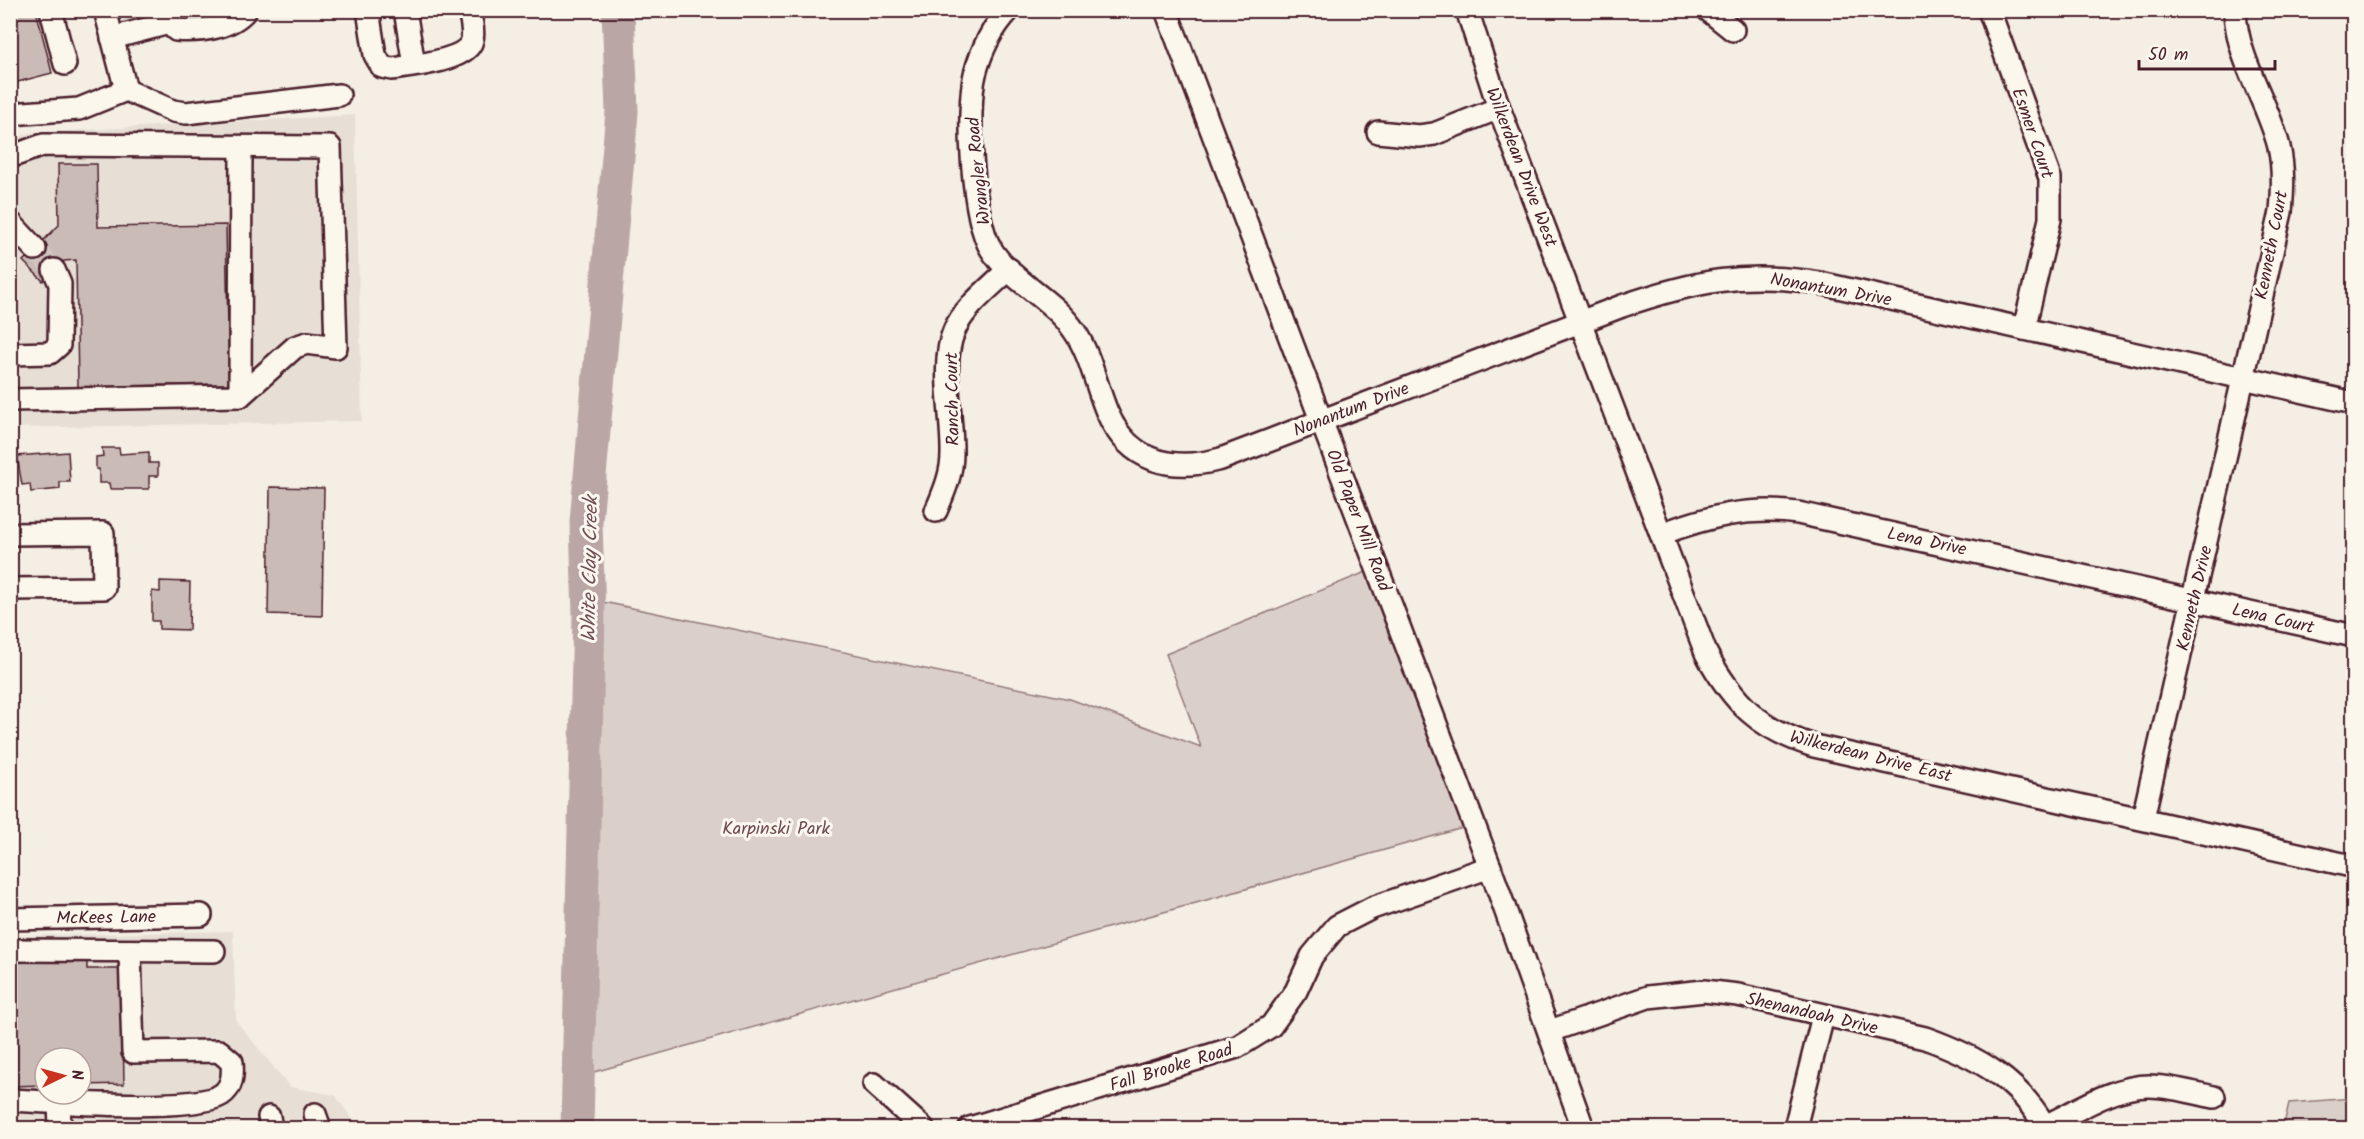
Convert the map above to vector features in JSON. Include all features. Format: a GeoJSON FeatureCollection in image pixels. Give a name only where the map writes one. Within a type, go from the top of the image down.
{"type":"FeatureCollection","features":[{"type":"Feature","properties":{"kind":"street"},"geometry":{"type":"LineString","coordinates":[[51,10],[65,64]]}},
{"type":"Feature","properties":{"kind":"street"},"geometry":{"type":"LineString","coordinates":[[105,10],[126,90]]}},
{"type":"Feature","properties":{"kind":"street"},"geometry":{"type":"LineString","coordinates":[[368,10],[375,55],[382,67],[392,69],[456,56],[467,50],[473,41],[469,10]]}},
{"type":"Feature","properties":{"kind":"street"},"geometry":{"type":"LineString","coordinates":[[405,10],[414,65]]}},
{"type":"Feature","properties":{"kind":"street","name":"Wrangler Road"},"geometry":{"type":"LineString","coordinates":[[1009,10],[991,34],[981,54],[971,97],[978,210],[992,250],[1009,269],[1054,306],[1077,334],[1107,413],[1128,444],[1146,457],[1185,466]]}},
{"type":"Feature","properties":{"kind":"street","name":"Old Paper Mill Road"},"geometry":{"type":"LineString","coordinates":[[1166,10],[1490,867],[1583,1128]]}},
{"type":"Feature","properties":{"kind":"street","name":"Wilkerdean Drive West"},"geometry":{"type":"LineString","coordinates":[[1467,10],[1499,108],[1581,322]]}},
{"type":"Feature","properties":{"kind":"street"},"geometry":{"type":"LineString","coordinates":[[1708,10],[1733,30]]}},
{"type":"Feature","properties":{"kind":"street","name":"Esmer Court"},"geometry":{"type":"LineString","coordinates":[[1989,10],[2050,178],[2050,219],[2024,329]]}},
{"type":"Feature","properties":{"kind":"street","name":"Kenneth Court"},"geometry":{"type":"LineString","coordinates":[[2235,10],[2238,35],[2279,146],[2283,187],[2282,212],[2244,378]]}},
{"type":"Feature","properties":{"kind":"street"},"geometry":{"type":"LineString","coordinates":[[112,38],[167,17],[176,30],[203,31],[243,12]]}},
{"type":"Feature","properties":{"kind":"street"},"geometry":{"type":"LineString","coordinates":[[10,114],[79,109],[126,90],[173,111],[186,113],[339,95]]}},
{"type":"Feature","properties":{"kind":"street"},"geometry":{"type":"LineString","coordinates":[[1378,132],[1419,136],[1434,134],[1499,108]]}},
{"type":"Feature","properties":{"kind":"street"},"geometry":{"type":"LineString","coordinates":[[10,157],[43,145],[330,147],[336,347],[307,342],[295,347],[240,396],[10,400]]}},
{"type":"Feature","properties":{"kind":"street"},"geometry":{"type":"LineString","coordinates":[[240,396],[241,147]]}},
{"type":"Feature","properties":{"kind":"street"},"geometry":{"type":"LineString","coordinates":[[10,222],[35,249]]}},
{"type":"Feature","properties":{"kind":"street","name":"Ranch Court"},"geometry":{"type":"LineString","coordinates":[[936,511],[950,475],[952,455],[949,364],[954,331],[962,318],[1009,269]]}},
{"type":"Feature","properties":{"kind":"street"},"geometry":{"type":"LineString","coordinates":[[10,354],[50,353],[59,345],[60,284],[54,270]]}},
{"type":"Feature","properties":{"kind":"street","name":"Nonantum Drive"},"geometry":{"type":"LineString","coordinates":[[1185,466],[1221,459],[1581,322],[1681,287],[1711,280],[1764,277],[1820,283],[2354,403]]}},
{"type":"Feature","properties":{"kind":"street","name":"Wilkerdean Drive East"},"geometry":{"type":"LineString","coordinates":[[1581,322],[1707,653],[1719,676],[1748,713],[1790,739],[1814,746],[2347,865]]}},
{"type":"Feature","properties":{"kind":"street","name":"Kenneth Drive"},"geometry":{"type":"LineString","coordinates":[[2143,818],[2244,378]]}},
{"type":"Feature","properties":{"kind":"street","name":"Lena Drive"},"geometry":{"type":"LineString","coordinates":[[1661,534],[1709,517],[1738,512],[1788,511],[2193,599]]}},
{"type":"Feature","properties":{"kind":"street"},"geometry":{"type":"LineString","coordinates":[[10,534],[103,533],[104,588],[10,589]]}},
{"type":"Feature","properties":{"kind":"street","name":"Lena Court"},"geometry":{"type":"LineString","coordinates":[[2193,599],[2354,636]]}},
{"type":"Feature","properties":{"kind":"street","name":"Fall Brooke Road"},"geometry":{"type":"LineString","coordinates":[[970,1128],[995,1123],[1237,1047],[1271,1026],[1296,991],[1312,956],[1337,926],[1372,908],[1490,867]]}},
{"type":"Feature","properties":{"kind":"street","name":"McKees Lane"},"geometry":{"type":"LineString","coordinates":[[10,919],[201,915]]}},
{"type":"Feature","properties":{"kind":"street"},"geometry":{"type":"LineString","coordinates":[[10,950],[214,951]]}},
{"type":"Feature","properties":{"kind":"street"},"geometry":{"type":"LineString","coordinates":[[93,1103],[148,1104],[206,1101],[222,1094],[230,1086],[232,1079],[232,1062],[219,1051],[133,1053],[130,951]]}},
{"type":"Feature","properties":{"kind":"street","name":"Shenandoah Drive"},"geometry":{"type":"LineString","coordinates":[[1550,1031],[1614,1007],[1677,992],[1704,991],[1738,995],[1925,1038],[1975,1058],[2018,1089],[2045,1127]]}},
{"type":"Feature","properties":{"kind":"street"},"geometry":{"type":"LineString","coordinates":[[1795,1128],[1823,1016]]}},
{"type":"Feature","properties":{"kind":"street"},"geometry":{"type":"LineString","coordinates":[[874,1084],[923,1128]]}},
{"type":"Feature","properties":{"kind":"street"},"geometry":{"type":"LineString","coordinates":[[2045,1127],[2113,1094],[2135,1087],[2160,1087],[2214,1097]]}},
{"type":"Feature","properties":{"kind":"street"},"geometry":{"type":"LineString","coordinates":[[10,1100],[33,1101]]}},
{"type":"Feature","properties":{"kind":"street"},"geometry":{"type":"LineString","coordinates":[[59,1106],[60,1128]]}},
{"type":"Feature","properties":{"kind":"shaded area"},"geometry":{"type":"Polygon","coordinates":[[[355,115],[362,421],[11,428],[10,141],[29,133],[355,115]]]}},
{"type":"Feature","properties":{"kind":"shaded area"},"geometry":{"type":"Polygon","coordinates":[[[233,931],[236,1021],[290,1087],[335,1095],[359,1128],[11,1128],[10,936],[233,931]]]}},
{"type":"Feature","properties":{"kind":"green space","name":"Karpinski Park"},"geometry":{"type":"Polygon","coordinates":[[[1366,572],[1470,826],[594,1072],[588,858],[590,799],[602,715],[601,618],[603,602],[1070,699],[1201,747],[1166,654],[1366,572]]]}},
{"type":"Feature","properties":{"kind":"green space"},"geometry":{"type":"Polygon","coordinates":[[[2353,1098],[2353,1128],[2283,1128],[2289,1103],[2353,1098]]]}},
{"type":"Feature","properties":{"kind":"building"},"geometry":{"type":"Polygon","coordinates":[[[10,10],[36,10],[52,73],[10,84],[10,10]]]}},
{"type":"Feature","properties":{"kind":"building"},"geometry":{"type":"Polygon","coordinates":[[[176,10],[223,10],[223,12],[179,24],[176,10]]]}},
{"type":"Feature","properties":{"kind":"building"},"geometry":{"type":"Polygon","coordinates":[[[58,164],[97,164],[98,227],[226,225],[229,384],[78,387],[76,260],[64,261],[43,281],[23,261],[59,225],[58,164]]]}},
{"type":"Feature","properties":{"kind":"building"},"geometry":{"type":"Polygon","coordinates":[[[102,448],[119,448],[120,454],[149,452],[149,463],[158,463],[158,476],[149,476],[149,489],[110,489],[109,483],[99,483],[99,469],[96,469],[96,457],[103,456],[102,448]]]}},
{"type":"Feature","properties":{"kind":"building"},"geometry":{"type":"Polygon","coordinates":[[[68,452],[70,482],[60,482],[60,489],[31,492],[30,484],[22,485],[17,456],[68,452]]]}},
{"type":"Feature","properties":{"kind":"building"},"geometry":{"type":"Polygon","coordinates":[[[270,487],[324,488],[322,616],[268,614],[270,487]]]}},
{"type":"Feature","properties":{"kind":"building"},"geometry":{"type":"Polygon","coordinates":[[[160,581],[190,582],[189,630],[159,629],[159,621],[152,621],[152,591],[160,592],[160,581]]]}},
{"type":"Feature","properties":{"kind":"building"},"geometry":{"type":"Polygon","coordinates":[[[87,959],[87,969],[122,969],[124,1084],[93,1085],[93,1046],[33,1046],[33,1085],[10,1086],[10,961],[87,959]]]}},
{"type":"Feature","properties":{"kind":"waterway","name":"White Clay Creek"},"geometry":{"type":"LineString","coordinates":[[577,1128],[589,615],[586,522],[622,112],[618,10]]}},
{"type":"Feature","properties":{"kind":"tunnel"},"geometry":{"type":"LineString","coordinates":[[35,249],[54,270]]}}]}
